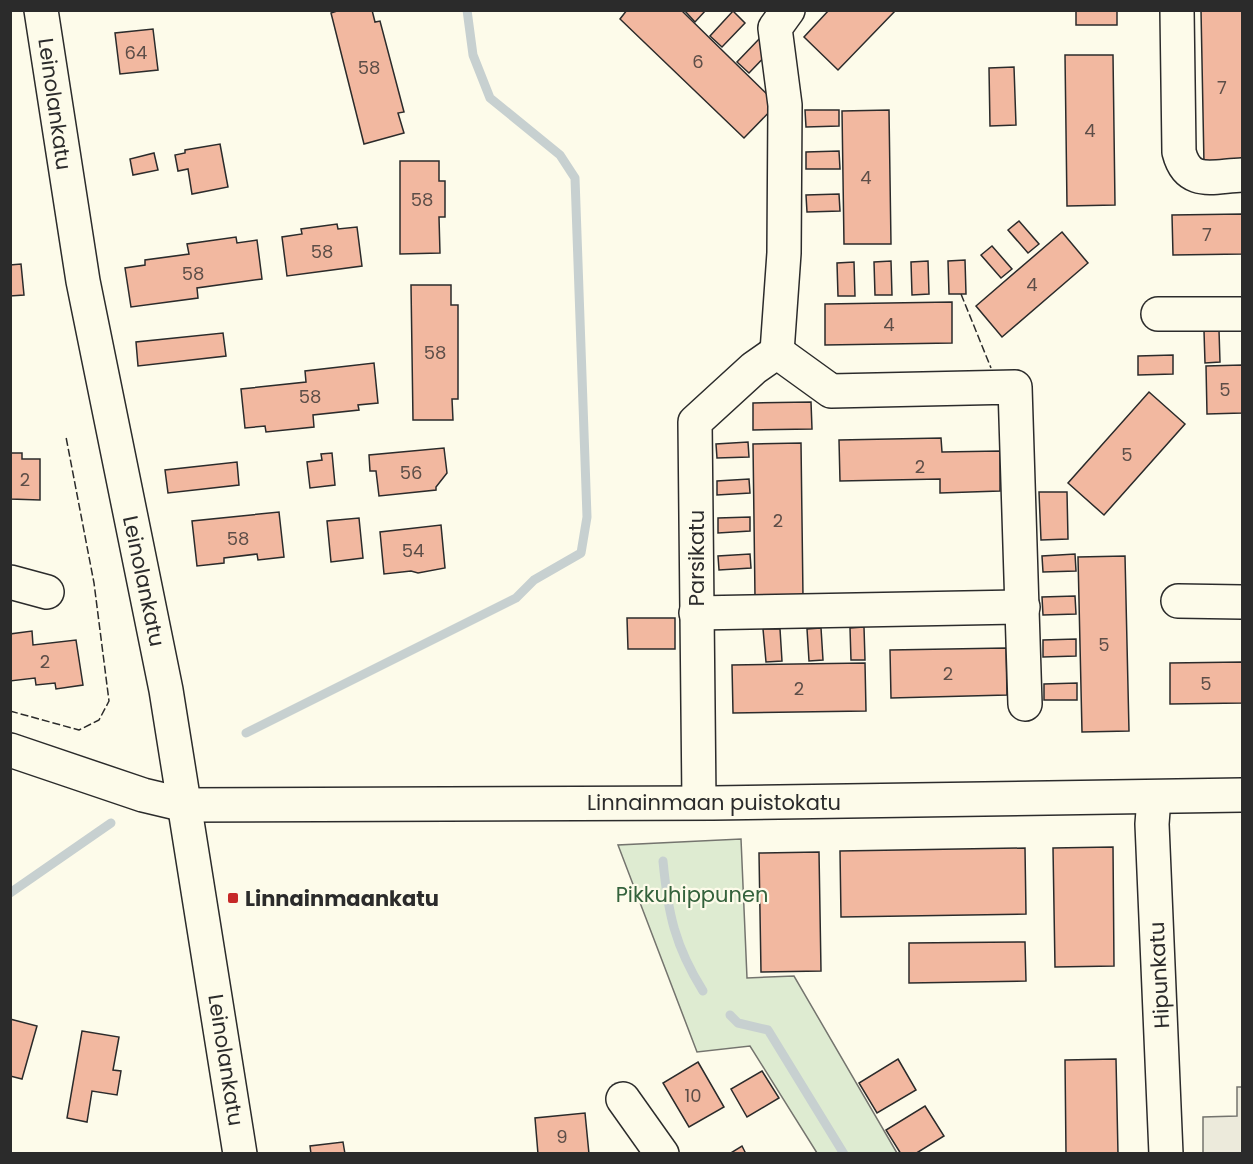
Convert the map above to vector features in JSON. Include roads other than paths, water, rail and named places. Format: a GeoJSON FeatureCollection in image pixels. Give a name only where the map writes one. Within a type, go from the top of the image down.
{"type":"FeatureCollection","features":[{"type":"Feature","properties":{"kind":"street","name":"Leinolankatu"},"geometry":{"type":"LineString","coordinates":[[41,10],[71,215],[166,690],[240,1154]]}},
{"type":"Feature","properties":{"kind":"street"},"geometry":{"type":"LineString","coordinates":[[788,10],[775,28],[785,105],[784,253],[777,352],[831,391],[1015,387],[1025,704]]}},
{"type":"Feature","properties":{"kind":"street"},"geometry":{"type":"LineString","coordinates":[[1177,10],[1179,153],[1184,167],[1190,174],[1200,176],[1242,175]]}},
{"type":"Feature","properties":{"kind":"street"},"geometry":{"type":"LineString","coordinates":[[1158,314],[1242,314]]}},
{"type":"Feature","properties":{"kind":"street","name":"Parsikatu"},"geometry":{"type":"LineString","coordinates":[[699,802],[695,422],[754,368],[777,352]]}},
{"type":"Feature","properties":{"kind":"street"},"geometry":{"type":"LineString","coordinates":[[10,582],[47,592]]}},
{"type":"Feature","properties":{"kind":"street"},"geometry":{"type":"LineString","coordinates":[[1178,601],[1242,602]]}},
{"type":"Feature","properties":{"kind":"street"},"geometry":{"type":"LineString","coordinates":[[696,613],[1023,607]]}},
{"type":"Feature","properties":{"kind":"street"},"geometry":{"type":"LineString","coordinates":[[10,750],[142,795],[185,805]]}},
{"type":"Feature","properties":{"kind":"street","name":"Linnainmaan puistokatu"},"geometry":{"type":"LineString","coordinates":[[185,805],[699,802],[1242,795]]}},
{"type":"Feature","properties":{"kind":"street","name":"Hipunkatu"},"geometry":{"type":"LineString","coordinates":[[1154,797],[1152,824],[1166,1154]]}},
{"type":"Feature","properties":{"kind":"street"},"geometry":{"type":"LineString","coordinates":[[623,1099],[662,1154]]}},
{"type":"Feature","properties":{"kind":"waterway"},"geometry":{"type":"LineString","coordinates":[[246,733],[516,598],[534,580],[581,553],[587,517],[575,178],[560,155],[490,98],[473,55],[467,10]]}},
{"type":"Feature","properties":{"kind":"waterway"},"geometry":{"type":"LineString","coordinates":[[10,893],[111,823]]}},
{"type":"Feature","properties":{"kind":"waterway"},"geometry":{"type":"LineString","coordinates":[[663,861],[667,897],[674,929],[693,975],[703,991]]}},
{"type":"Feature","properties":{"kind":"waterway"},"geometry":{"type":"LineString","coordinates":[[730,1015],[738,1023],[768,1030],[844,1154]]}},
{"type":"Feature","properties":{"kind":"place","name":"Linnainmaankatu"},"geometry":{"type":"Point","coordinates":[233,898]}},
{"type":"Feature","properties":{"kind":"park label","name":"Pikkuhippunen"},"geometry":{"type":"Point","coordinates":[692,894]}}]}
